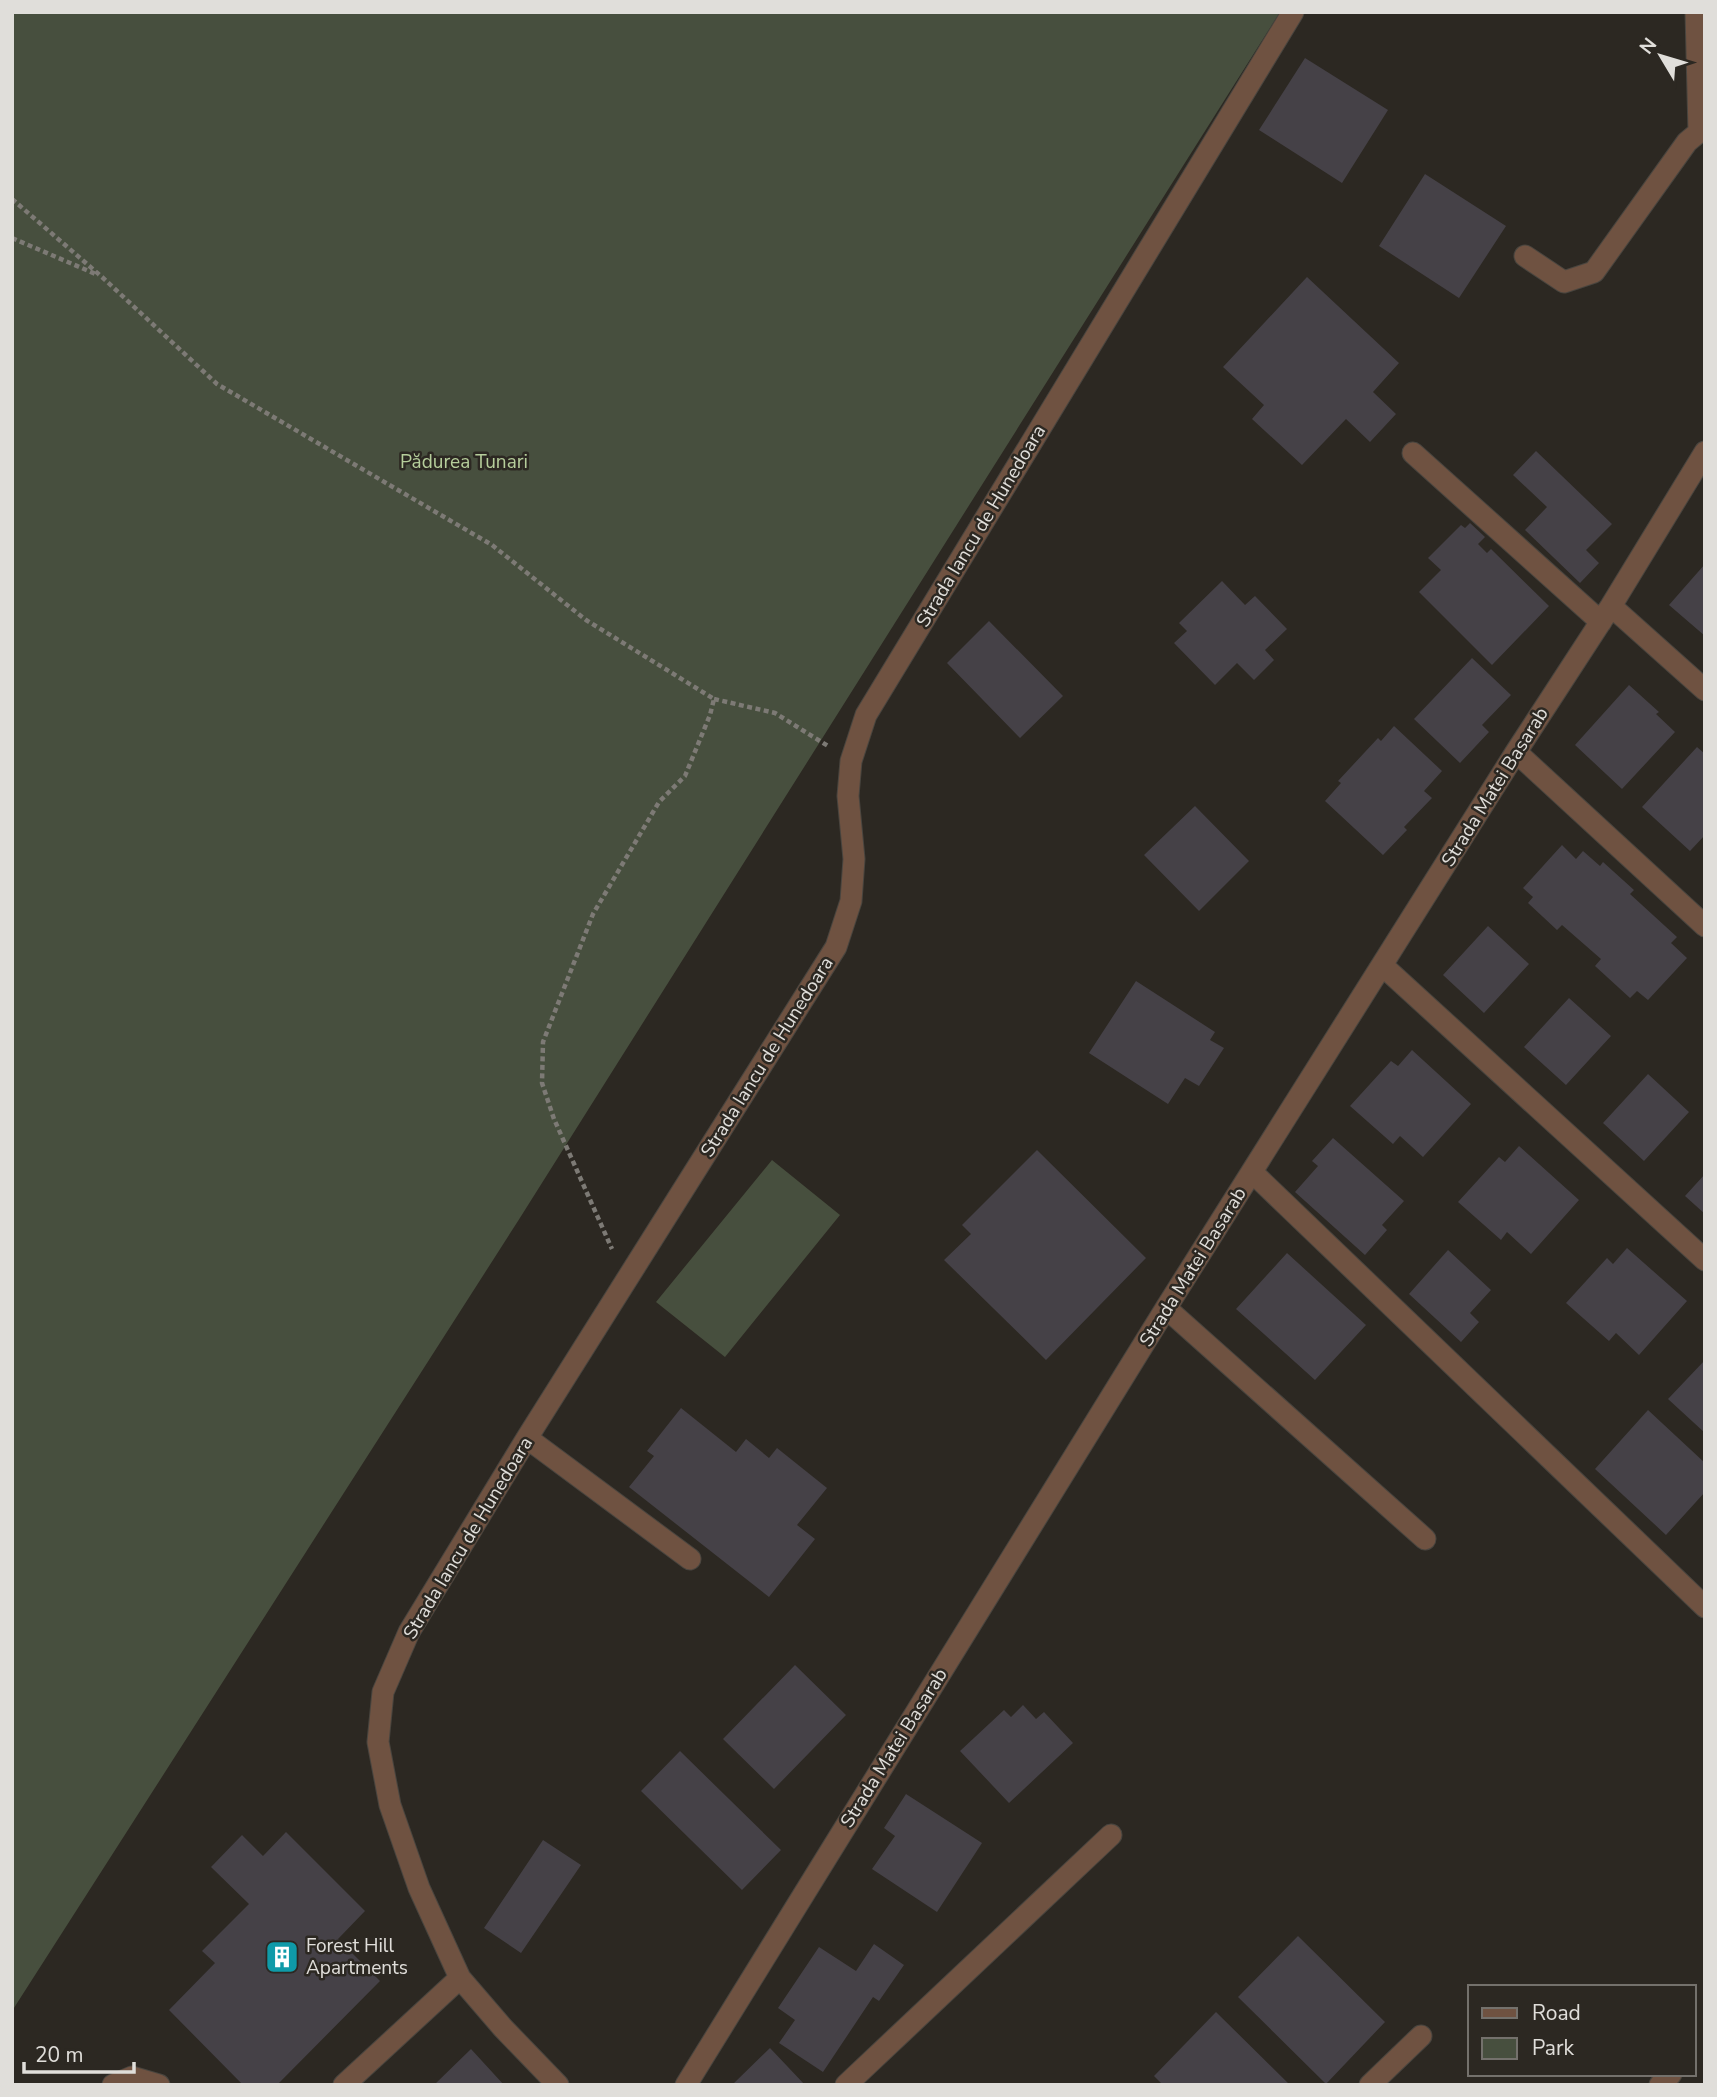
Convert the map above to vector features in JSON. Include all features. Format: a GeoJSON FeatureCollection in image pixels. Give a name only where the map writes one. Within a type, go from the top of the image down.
{"type":"FeatureCollection","features":[{"type":"Feature","properties":{"kind":"street","name":"Strada Iancu de Hunedoara"},"geometry":{"type":"LineString","coordinates":[[558,2085],[460,1978],[419,1888],[390,1805],[378,1742],[383,1692],[410,1632],[527,1438],[835,947],[851,901],[854,859],[848,796],[851,761],[866,715],[1293,12]]}},
{"type":"Feature","properties":{"kind":"street"},"geometry":{"type":"LineString","coordinates":[[1525,256],[1564,282],[1594,272],[1687,142],[1702,132],[1696,12]]}},
{"type":"Feature","properties":{"kind":"street","name":"Strada Matei Basarab"},"geometry":{"type":"LineString","coordinates":[[686,2085],[1166,1308],[1516,751],[1606,614],[1705,452]]}},
{"type":"Feature","properties":{"kind":"street"},"geometry":{"type":"LineString","coordinates":[[1413,453],[1606,614],[1705,690]]}},
{"type":"Feature","properties":{"kind":"street"},"geometry":{"type":"LineString","coordinates":[[1516,751],[1705,926]]}},
{"type":"Feature","properties":{"kind":"street"},"geometry":{"type":"LineString","coordinates":[[1383,966],[1705,1260]]}},
{"type":"Feature","properties":{"kind":"street"},"geometry":{"type":"LineString","coordinates":[[1253,1173],[1705,1607]]}},
{"type":"Feature","properties":{"kind":"street"},"geometry":{"type":"LineString","coordinates":[[1166,1308],[1425,1539]]}},
{"type":"Feature","properties":{"kind":"street"},"geometry":{"type":"LineString","coordinates":[[527,1438],[690,1559]]}},
{"type":"Feature","properties":{"kind":"street"},"geometry":{"type":"LineString","coordinates":[[846,2085],[1111,1835]]}},
{"type":"Feature","properties":{"kind":"street"},"geometry":{"type":"LineString","coordinates":[[344,2085],[460,1978]]}},
{"type":"Feature","properties":{"kind":"street"},"geometry":{"type":"LineString","coordinates":[[1370,2085],[1421,2036]]}},
{"type":"Feature","properties":{"kind":"street"},"geometry":{"type":"LineString","coordinates":[[113,2085],[132,2077],[159,2085]]}},
{"type":"Feature","properties":{"kind":"path"},"geometry":{"type":"LineString","coordinates":[[12,199],[102,277],[217,384],[492,545],[586,620],[713,699],[775,713],[851,761]]}},
{"type":"Feature","properties":{"kind":"path"},"geometry":{"type":"LineString","coordinates":[[12,238],[102,277]]}},
{"type":"Feature","properties":{"kind":"path"},"geometry":{"type":"LineString","coordinates":[[626,1279],[554,1119],[542,1083],[543,1041],[593,914],[659,802],[685,776],[710,715],[713,699]]}},
{"type":"Feature","properties":{"kind":"green space","name":"Pădurea Tunari"},"geometry":{"type":"Polygon","coordinates":[[[12,12],[1280,12],[518,1221],[12,2011],[12,12]]]}},
{"type":"Feature","properties":{"kind":"green space"},"geometry":{"type":"Polygon","coordinates":[[[772,1160],[840,1215],[725,1357],[656,1302],[772,1160]]]}},
{"type":"Feature","properties":{"kind":"building"},"geometry":{"type":"Polygon","coordinates":[[[1305,58],[1388,110],[1342,183],[1259,130],[1305,58]]]}},
{"type":"Feature","properties":{"kind":"building"},"geometry":{"type":"Polygon","coordinates":[[[1425,174],[1506,226],[1459,298],[1379,246],[1425,174]]]}},
{"type":"Feature","properties":{"kind":"building"},"geometry":{"type":"Polygon","coordinates":[[[1307,277],[1399,363],[1373,392],[1396,414],[1370,442],[1346,419],[1302,465],[1252,419],[1264,405],[1223,367],[1307,277]]]}},
{"type":"Feature","properties":{"kind":"building"},"geometry":{"type":"Polygon","coordinates":[[[1536,451],[1612,524],[1586,550],[1599,563],[1580,583],[1525,530],[1547,507],[1513,475],[1536,451]]]}},
{"type":"Feature","properties":{"kind":"building"},"geometry":{"type":"Polygon","coordinates":[[[1470,523],[1485,537],[1478,544],[1487,553],[1491,549],[1549,606],[1492,665],[1419,592],[1441,570],[1428,558],[1461,525],[1465,528],[1470,523]]]}},
{"type":"Feature","properties":{"kind":"building"},"geometry":{"type":"Polygon","coordinates":[[[1705,564],[1705,636],[1669,605],[1705,564]]]}},
{"type":"Feature","properties":{"kind":"building"},"geometry":{"type":"Polygon","coordinates":[[[1222,581],[1245,605],[1255,596],[1287,629],[1265,650],[1274,660],[1254,680],[1237,663],[1215,685],[1174,643],[1187,631],[1179,623],[1222,581]]]}},
{"type":"Feature","properties":{"kind":"building"},"geometry":{"type":"Polygon","coordinates":[[[989,621],[1063,696],[1020,738],[947,663],[989,621]]]}},
{"type":"Feature","properties":{"kind":"building"},"geometry":{"type":"Polygon","coordinates":[[[1472,658],[1511,695],[1482,725],[1489,732],[1460,763],[1414,719],[1472,658]]]}},
{"type":"Feature","properties":{"kind":"building"},"geometry":{"type":"Polygon","coordinates":[[[1629,685],[1659,712],[1656,714],[1675,732],[1622,789],[1575,745],[1629,685]]]}},
{"type":"Feature","properties":{"kind":"building"},"geometry":{"type":"Polygon","coordinates":[[[1394,726],[1442,771],[1424,791],[1432,798],[1404,827],[1407,830],[1383,855],[1325,801],[1341,783],[1338,781],[1378,738],[1381,741],[1394,726]]]}},
{"type":"Feature","properties":{"kind":"building"},"geometry":{"type":"Polygon","coordinates":[[[1697,747],[1705,754],[1705,835],[1690,851],[1642,807],[1697,747]]]}},
{"type":"Feature","properties":{"kind":"building"},"geometry":{"type":"Polygon","coordinates":[[[1195,806],[1249,861],[1199,911],[1144,855],[1195,806]]]}},
{"type":"Feature","properties":{"kind":"building"},"geometry":{"type":"Polygon","coordinates":[[[1562,845],[1576,859],[1583,851],[1600,866],[1603,862],[1634,890],[1630,894],[1677,937],[1671,943],[1687,958],[1648,1000],[1637,991],[1630,998],[1595,966],[1601,959],[1562,925],[1557,930],[1528,903],[1533,897],[1523,888],[1562,845]]]}},
{"type":"Feature","properties":{"kind":"building"},"geometry":{"type":"Polygon","coordinates":[[[1488,926],[1529,964],[1484,1013],[1443,975],[1488,926]]]}},
{"type":"Feature","properties":{"kind":"building"},"geometry":{"type":"Polygon","coordinates":[[[1136,981],[1215,1032],[1210,1040],[1224,1048],[1199,1086],[1185,1078],[1168,1104],[1089,1053],[1136,981]]]}},
{"type":"Feature","properties":{"kind":"building"},"geometry":{"type":"Polygon","coordinates":[[[1569,998],[1611,1036],[1566,1085],[1524,1047],[1569,998]]]}},
{"type":"Feature","properties":{"kind":"building"},"geometry":{"type":"Polygon","coordinates":[[[1412,1050],[1471,1104],[1423,1157],[1400,1136],[1393,1144],[1350,1106],[1391,1061],[1398,1066],[1412,1050]]]}},
{"type":"Feature","properties":{"kind":"building"},"geometry":{"type":"Polygon","coordinates":[[[1648,1074],[1689,1112],[1644,1161],[1603,1123],[1648,1074]]]}},
{"type":"Feature","properties":{"kind":"building"},"geometry":{"type":"Polygon","coordinates":[[[1333,1138],[1404,1201],[1382,1225],[1387,1230],[1365,1255],[1295,1192],[1318,1166],[1312,1161],[1333,1138]]]}},
{"type":"Feature","properties":{"kind":"building"},"geometry":{"type":"Polygon","coordinates":[[[1519,1146],[1579,1200],[1531,1254],[1507,1232],[1501,1240],[1458,1202],[1499,1157],[1505,1162],[1519,1146]]]}},
{"type":"Feature","properties":{"kind":"building"},"geometry":{"type":"Polygon","coordinates":[[[1037,1150],[1146,1258],[1046,1360],[944,1260],[971,1234],[962,1225],[1037,1150]]]}},
{"type":"Feature","properties":{"kind":"building"},"geometry":{"type":"Polygon","coordinates":[[[1705,1174],[1705,1214],[1685,1196],[1705,1174]]]}},
{"type":"Feature","properties":{"kind":"building"},"geometry":{"type":"Polygon","coordinates":[[[1627,1248],[1687,1301],[1639,1355],[1616,1333],[1609,1341],[1566,1303],[1607,1258],[1613,1264],[1627,1248]]]}},
{"type":"Feature","properties":{"kind":"building"},"geometry":{"type":"Polygon","coordinates":[[[1448,1250],[1491,1290],[1470,1313],[1479,1322],[1461,1342],[1409,1294],[1448,1250]]]}},
{"type":"Feature","properties":{"kind":"building"},"geometry":{"type":"Polygon","coordinates":[[[1287,1253],[1366,1325],[1315,1380],[1236,1309],[1287,1253]]]}},
{"type":"Feature","properties":{"kind":"building"},"geometry":{"type":"Polygon","coordinates":[[[1705,1360],[1705,1433],[1668,1399],[1705,1360]]]}},
{"type":"Feature","properties":{"kind":"building"},"geometry":{"type":"Polygon","coordinates":[[[681,1408],[736,1452],[746,1439],[769,1458],[777,1448],[827,1488],[797,1525],[815,1539],[769,1597],[629,1487],[654,1456],[647,1451],[681,1408]]]}},
{"type":"Feature","properties":{"kind":"building"},"geometry":{"type":"Polygon","coordinates":[[[1648,1410],[1705,1463],[1705,1492],[1666,1535],[1595,1469],[1648,1410]]]}},
{"type":"Feature","properties":{"kind":"building"},"geometry":{"type":"Polygon","coordinates":[[[795,1665],[846,1715],[774,1789],[723,1739],[795,1665]]]}},
{"type":"Feature","properties":{"kind":"building"},"geometry":{"type":"Polygon","coordinates":[[[1023,1705],[1036,1719],[1044,1712],[1073,1743],[1009,1803],[960,1751],[1004,1710],[1011,1717],[1023,1705]]]}},
{"type":"Feature","properties":{"kind":"building"},"geometry":{"type":"Polygon","coordinates":[[[680,1751],[781,1850],[742,1890],[641,1791],[680,1751]]]}},
{"type":"Feature","properties":{"kind":"building"},"geometry":{"type":"Polygon","coordinates":[[[906,1794],[982,1843],[937,1912],[872,1869],[895,1836],[884,1828],[906,1794]]]}},
{"type":"Feature","properties":{"kind":"building","name":"Forest Hill Apartments"},"geometry":{"type":"Polygon","coordinates":[[[286,1832],[365,1911],[338,1939],[380,1981],[277,2085],[243,2085],[169,2010],[215,1963],[202,1951],[249,1904],[211,1867],[242,1835],[263,1856],[286,1832]]]}},
{"type":"Feature","properties":{"kind":"building"},"geometry":{"type":"Polygon","coordinates":[[[543,1840],[581,1865],[521,1953],[484,1928],[543,1840]]]}},
{"type":"Feature","properties":{"kind":"building"},"geometry":{"type":"Polygon","coordinates":[[[1298,1936],[1385,2022],[1326,2084],[1238,1997],[1298,1936]]]}},
{"type":"Feature","properties":{"kind":"building"},"geometry":{"type":"Polygon","coordinates":[[[874,1944],[904,1965],[879,2001],[873,1997],[823,2072],[779,2043],[795,2020],[778,2008],[819,1947],[856,1971],[874,1944]]]}},
{"type":"Feature","properties":{"kind":"building"},"geometry":{"type":"Polygon","coordinates":[[[1216,2012],[1290,2085],[1163,2085],[1154,2076],[1216,2012]]]}},
{"type":"Feature","properties":{"kind":"building"},"geometry":{"type":"Polygon","coordinates":[[[770,2048],[805,2085],[732,2085],[770,2048]]]}},
{"type":"Feature","properties":{"kind":"building"},"geometry":{"type":"Polygon","coordinates":[[[471,2049],[504,2085],[434,2085],[471,2049]]]}},
{"type":"Feature","properties":{"kind":"place","name":"Forest Hill Apartments"},"geometry":{"type":"Point","coordinates":[282,1957]}}]}
